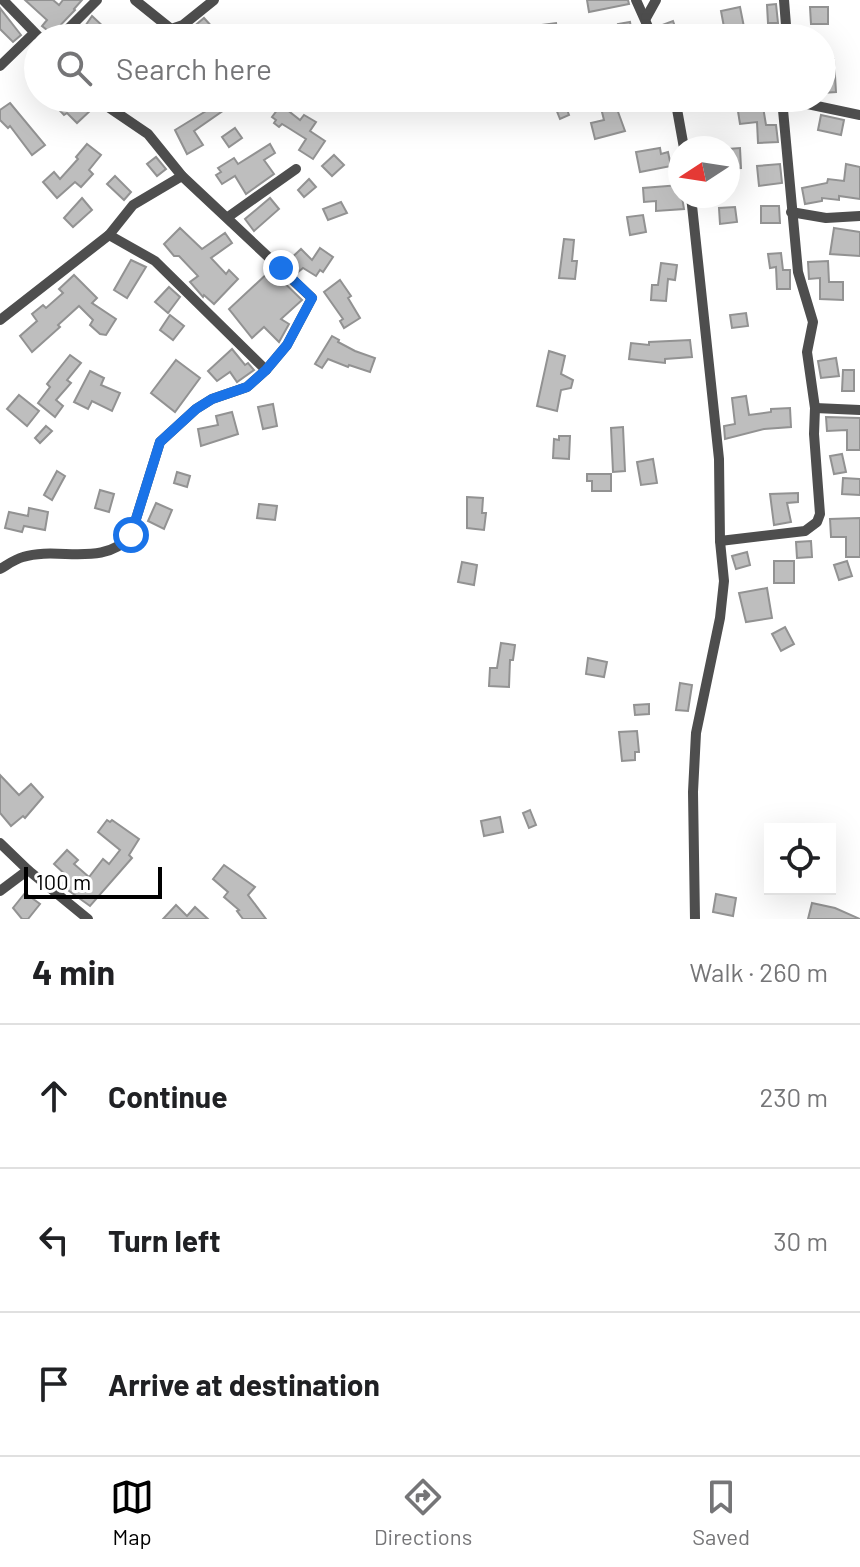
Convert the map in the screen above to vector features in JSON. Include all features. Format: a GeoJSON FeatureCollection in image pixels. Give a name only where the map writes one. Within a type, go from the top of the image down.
{"type":"FeatureCollection","features":[{"type":"Feature","properties":{"kind":"street"},"geometry":{"type":"LineString","coordinates":[[3,0],[26,24]]}},
{"type":"Feature","properties":{"kind":"street"},"geometry":{"type":"LineString","coordinates":[[73,24],[97,0]]}},
{"type":"Feature","properties":{"kind":"street"},"geometry":{"type":"LineString","coordinates":[[135,0],[165,24]]}},
{"type":"Feature","properties":{"kind":"street"},"geometry":{"type":"LineString","coordinates":[[184,24],[214,0]]}},
{"type":"Feature","properties":{"kind":"street"},"geometry":{"type":"LineString","coordinates":[[636,0],[648,24]]}},
{"type":"Feature","properties":{"kind":"street"},"geometry":{"type":"LineString","coordinates":[[646,18],[656,0]]}},
{"type":"Feature","properties":{"kind":"street"},"geometry":{"type":"LineString","coordinates":[[784,0],[786,24]]}},
{"type":"Feature","properties":{"kind":"street"},"geometry":{"type":"LineString","coordinates":[[0,66],[24,47]]}},
{"type":"Feature","properties":{"kind":"street"},"geometry":{"type":"LineString","coordinates":[[836,110],[860,115]]}},
{"type":"Feature","properties":{"kind":"street"},"geometry":{"type":"LineString","coordinates":[[0,569],[24,556],[106,552],[121,547],[131,535],[160,442],[196,409],[212,399],[247,387],[266,370],[287,345],[312,298],[182,176],[148,134],[116,112]]}},
{"type":"Feature","properties":{"kind":"street"},"geometry":{"type":"LineString","coordinates":[[678,112],[682,136]]}},
{"type":"Feature","properties":{"kind":"street"},"geometry":{"type":"LineString","coordinates":[[720,541],[805,531],[817,522],[820,514],[815,408],[807,352],[813,322],[800,286],[791,212],[787,112]]}},
{"type":"Feature","properties":{"kind":"street"},"geometry":{"type":"LineString","coordinates":[[228,217],[296,169]]}},
{"type":"Feature","properties":{"kind":"street"},"geometry":{"type":"LineString","coordinates":[[0,320],[109,235],[133,205],[182,176]]}},
{"type":"Feature","properties":{"kind":"street"},"geometry":{"type":"LineString","coordinates":[[692,208],[719,459],[724,581],[720,618],[696,733],[693,792],[695,919]]}},
{"type":"Feature","properties":{"kind":"street"},"geometry":{"type":"LineString","coordinates":[[791,212],[826,218],[860,216]]}},
{"type":"Feature","properties":{"kind":"street"},"geometry":{"type":"LineString","coordinates":[[109,235],[155,261],[266,370]]}},
{"type":"Feature","properties":{"kind":"street"},"geometry":{"type":"LineString","coordinates":[[815,408],[860,410]]}},
{"type":"Feature","properties":{"kind":"street"},"geometry":{"type":"LineString","coordinates":[[0,843],[88,919]]}},
{"type":"Feature","properties":{"kind":"street"},"geometry":{"type":"LineString","coordinates":[[0,891],[28,870]]}},
{"type":"Feature","properties":{"kind":"building"},"geometry":{"type":"Polygon","coordinates":[[[25,0],[53,0],[59,5],[63,0],[82,0],[62,24],[44,24],[47,20],[25,0]]]}},
{"type":"Feature","properties":{"kind":"building"},"geometry":{"type":"Polygon","coordinates":[[[587,0],[628,0],[629,4],[589,12],[587,0]]]}},
{"type":"Feature","properties":{"kind":"building"},"geometry":{"type":"Polygon","coordinates":[[[776,4],[778,23],[768,23],[767,5],[776,4]]]}},
{"type":"Feature","properties":{"kind":"building"},"geometry":{"type":"Polygon","coordinates":[[[740,7],[743,24],[723,24],[721,11],[740,7]]]}},
{"type":"Feature","properties":{"kind":"building"},"geometry":{"type":"Polygon","coordinates":[[[810,7],[828,7],[828,24],[811,24],[810,7]]]}},
{"type":"Feature","properties":{"kind":"building"},"geometry":{"type":"Polygon","coordinates":[[[0,8],[21,35],[13,42],[0,29],[0,8]]]}},
{"type":"Feature","properties":{"kind":"building"},"geometry":{"type":"Polygon","coordinates":[[[92,16],[101,24],[87,24],[92,16]]]}},
{"type":"Feature","properties":{"kind":"building"},"geometry":{"type":"Polygon","coordinates":[[[10,103],[45,145],[32,155],[10,126],[8,128],[0,120],[0,110],[10,103]]]}},
{"type":"Feature","properties":{"kind":"building"},"geometry":{"type":"Polygon","coordinates":[[[61,112],[89,112],[77,123],[67,113],[64,115],[61,112]]]}},
{"type":"Feature","properties":{"kind":"building"},"geometry":{"type":"Polygon","coordinates":[[[204,112],[221,112],[194,131],[203,145],[187,154],[175,130],[204,112]]]}},
{"type":"Feature","properties":{"kind":"building"},"geometry":{"type":"Polygon","coordinates":[[[276,112],[290,112],[300,120],[304,115],[316,122],[310,131],[325,141],[313,159],[299,150],[306,139],[282,124],[279,127],[272,117],[276,112]]]}},
{"type":"Feature","properties":{"kind":"building"},"geometry":{"type":"Polygon","coordinates":[[[557,112],[568,112],[569,115],[560,119],[557,112]]]}},
{"type":"Feature","properties":{"kind":"building"},"geometry":{"type":"Polygon","coordinates":[[[602,112],[618,112],[625,131],[595,139],[591,123],[604,120],[602,112]]]}},
{"type":"Feature","properties":{"kind":"building"},"geometry":{"type":"Polygon","coordinates":[[[738,112],[764,112],[766,125],[776,125],[778,142],[758,143],[757,122],[740,124],[738,112]]]}},
{"type":"Feature","properties":{"kind":"building"},"geometry":{"type":"Polygon","coordinates":[[[821,115],[844,120],[841,135],[818,130],[821,115]]]}},
{"type":"Feature","properties":{"kind":"building"},"geometry":{"type":"Polygon","coordinates":[[[235,128],[242,138],[229,147],[222,137],[235,128]]]}},
{"type":"Feature","properties":{"kind":"building"},"geometry":{"type":"Polygon","coordinates":[[[87,144],[101,155],[89,170],[93,174],[81,187],[75,182],[57,198],[43,182],[54,172],[60,179],[87,144]]]}},
{"type":"Feature","properties":{"kind":"building"},"geometry":{"type":"Polygon","coordinates":[[[270,144],[275,153],[264,160],[274,174],[246,194],[235,176],[222,184],[216,175],[221,172],[218,168],[234,158],[238,164],[270,144]]]}},
{"type":"Feature","properties":{"kind":"building"},"geometry":{"type":"Polygon","coordinates":[[[660,148],[661,154],[668,152],[668,167],[640,172],[636,152],[660,148]]]}},
{"type":"Feature","properties":{"kind":"building"},"geometry":{"type":"Polygon","coordinates":[[[334,155],[344,165],[332,176],[322,166],[334,155]]]}},
{"type":"Feature","properties":{"kind":"building"},"geometry":{"type":"Polygon","coordinates":[[[156,157],[166,169],[157,176],[147,164],[156,157]]]}},
{"type":"Feature","properties":{"kind":"building"},"geometry":{"type":"Polygon","coordinates":[[[780,164],[782,183],[759,186],[757,166],[780,164]]]}},
{"type":"Feature","properties":{"kind":"building"},"geometry":{"type":"Polygon","coordinates":[[[846,164],[860,167],[860,199],[839,196],[839,200],[822,198],[822,201],[805,204],[802,188],[827,183],[828,179],[844,181],[846,164]]]}},
{"type":"Feature","properties":{"kind":"building"},"geometry":{"type":"Polygon","coordinates":[[[115,176],[131,192],[124,200],[107,184],[115,176]]]}},
{"type":"Feature","properties":{"kind":"building"},"geometry":{"type":"Polygon","coordinates":[[[309,179],[316,187],[304,197],[298,190],[309,179]]]}},
{"type":"Feature","properties":{"kind":"building"},"geometry":{"type":"Polygon","coordinates":[[[668,186],[668,208],[684,209],[656,211],[656,201],[644,202],[643,188],[668,186]]]}},
{"type":"Feature","properties":{"kind":"building"},"geometry":{"type":"Polygon","coordinates":[[[82,198],[92,210],[73,227],[64,218],[82,198]]]}},
{"type":"Feature","properties":{"kind":"building"},"geometry":{"type":"Polygon","coordinates":[[[270,198],[279,209],[254,231],[245,219],[270,198]]]}},
{"type":"Feature","properties":{"kind":"building"},"geometry":{"type":"Polygon","coordinates":[[[341,202],[347,213],[328,220],[323,209],[341,202]]]}},
{"type":"Feature","properties":{"kind":"building"},"geometry":{"type":"Polygon","coordinates":[[[761,206],[779,206],[780,223],[761,223],[761,206]]]}},
{"type":"Feature","properties":{"kind":"building"},"geometry":{"type":"Polygon","coordinates":[[[719,208],[735,208],[737,222],[720,224],[719,208]]]}},
{"type":"Feature","properties":{"kind":"building"},"geometry":{"type":"Polygon","coordinates":[[[643,215],[646,232],[630,235],[627,217],[643,215]]]}},
{"type":"Feature","properties":{"kind":"building"},"geometry":{"type":"Polygon","coordinates":[[[180,228],[202,249],[225,233],[232,243],[211,258],[226,274],[229,270],[238,279],[214,304],[190,282],[198,276],[164,244],[180,228]]]}},
{"type":"Feature","properties":{"kind":"building"},"geometry":{"type":"Polygon","coordinates":[[[834,228],[860,232],[860,256],[830,254],[834,228]]]}},
{"type":"Feature","properties":{"kind":"building"},"geometry":{"type":"Polygon","coordinates":[[[564,239],[574,240],[572,261],[577,261],[575,279],[559,278],[564,239]]]}},
{"type":"Feature","properties":{"kind":"building"},"geometry":{"type":"Polygon","coordinates":[[[320,248],[333,257],[323,272],[320,270],[316,276],[303,268],[297,273],[286,263],[301,249],[312,260],[320,248]]]}},
{"type":"Feature","properties":{"kind":"building"},"geometry":{"type":"Polygon","coordinates":[[[781,253],[783,270],[790,270],[790,289],[777,289],[776,267],[770,268],[768,254],[781,253]]]}},
{"type":"Feature","properties":{"kind":"building"},"geometry":{"type":"Polygon","coordinates":[[[131,260],[146,267],[127,298],[114,290],[131,260]]]}},
{"type":"Feature","properties":{"kind":"building"},"geometry":{"type":"Polygon","coordinates":[[[828,261],[829,282],[843,282],[843,300],[820,299],[820,278],[809,279],[808,262],[828,261]]]}},
{"type":"Feature","properties":{"kind":"building"},"geometry":{"type":"Polygon","coordinates":[[[661,263],[677,265],[675,280],[668,279],[666,301],[651,300],[652,285],[658,285],[661,263]]]}},
{"type":"Feature","properties":{"kind":"building"},"geometry":{"type":"Polygon","coordinates":[[[271,270],[302,300],[281,319],[289,324],[279,342],[264,327],[252,338],[229,309],[271,270]]]}},
{"type":"Feature","properties":{"kind":"building"},"geometry":{"type":"Polygon","coordinates":[[[74,275],[97,298],[92,303],[116,319],[106,335],[100,334],[90,325],[93,320],[79,306],[32,352],[20,336],[37,321],[32,314],[43,305],[46,308],[63,293],[59,289],[74,275]]]}},
{"type":"Feature","properties":{"kind":"building"},"geometry":{"type":"Polygon","coordinates":[[[340,280],[360,318],[344,328],[340,321],[343,319],[324,292],[340,280]]]}},
{"type":"Feature","properties":{"kind":"building"},"geometry":{"type":"Polygon","coordinates":[[[169,287],[180,297],[168,313],[155,302],[169,287]]]}},
{"type":"Feature","properties":{"kind":"building"},"geometry":{"type":"Polygon","coordinates":[[[746,313],[748,326],[732,328],[730,315],[746,313]]]}},
{"type":"Feature","properties":{"kind":"building"},"geometry":{"type":"Polygon","coordinates":[[[170,315],[184,326],[173,340],[160,330],[170,315]]]}},
{"type":"Feature","properties":{"kind":"building"},"geometry":{"type":"Polygon","coordinates":[[[332,336],[355,351],[375,358],[370,372],[328,359],[322,368],[315,364],[332,336]]]}},
{"type":"Feature","properties":{"kind":"building"},"geometry":{"type":"Polygon","coordinates":[[[690,340],[692,357],[665,359],[665,363],[629,359],[631,343],[649,345],[649,342],[690,340]]]}},
{"type":"Feature","properties":{"kind":"building"},"geometry":{"type":"Polygon","coordinates":[[[232,349],[245,365],[248,363],[254,370],[237,382],[230,372],[217,381],[208,371],[232,349]]]}},
{"type":"Feature","properties":{"kind":"building"},"geometry":{"type":"Polygon","coordinates":[[[549,351],[565,356],[561,374],[573,380],[571,388],[561,390],[557,411],[537,406],[549,351]]]}},
{"type":"Feature","properties":{"kind":"building"},"geometry":{"type":"Polygon","coordinates":[[[70,355],[81,363],[67,380],[71,383],[56,400],[63,406],[55,417],[38,403],[50,387],[47,384],[70,355]]]}},
{"type":"Feature","properties":{"kind":"building"},"geometry":{"type":"Polygon","coordinates":[[[836,358],[839,376],[821,378],[818,361],[836,358]]]}},
{"type":"Feature","properties":{"kind":"building"},"geometry":{"type":"Polygon","coordinates":[[[176,360],[200,378],[175,412],[151,393],[176,360]]]}},
{"type":"Feature","properties":{"kind":"building"},"geometry":{"type":"Polygon","coordinates":[[[843,370],[854,370],[854,391],[842,391],[843,370]]]}},
{"type":"Feature","properties":{"kind":"building"},"geometry":{"type":"Polygon","coordinates":[[[90,371],[104,378],[101,385],[120,393],[112,411],[92,401],[88,409],[74,402],[90,371]]]}},
{"type":"Feature","properties":{"kind":"building"},"geometry":{"type":"Polygon","coordinates":[[[19,395],[39,411],[27,426],[7,409],[19,395]]]}},
{"type":"Feature","properties":{"kind":"building"},"geometry":{"type":"Polygon","coordinates":[[[746,396],[749,415],[790,408],[791,427],[764,429],[725,439],[724,426],[735,424],[732,398],[746,396]]]}},
{"type":"Feature","properties":{"kind":"building"},"geometry":{"type":"Polygon","coordinates":[[[273,404],[277,426],[263,429],[258,407],[273,404]]]}},
{"type":"Feature","properties":{"kind":"building"},"geometry":{"type":"Polygon","coordinates":[[[232,412],[238,434],[201,446],[198,429],[218,425],[216,416],[232,412]]]}},
{"type":"Feature","properties":{"kind":"building"},"geometry":{"type":"Polygon","coordinates":[[[826,417],[860,418],[860,450],[847,450],[847,430],[827,431],[826,417]]]}},
{"type":"Feature","properties":{"kind":"building"},"geometry":{"type":"Polygon","coordinates":[[[46,426],[52,431],[40,443],[35,438],[46,426]]]}},
{"type":"Feature","properties":{"kind":"building"},"geometry":{"type":"Polygon","coordinates":[[[623,427],[625,471],[613,472],[611,428],[623,427]]]}},
{"type":"Feature","properties":{"kind":"building"},"geometry":{"type":"Polygon","coordinates":[[[559,436],[570,436],[569,459],[553,458],[554,439],[559,440],[559,436]]]}},
{"type":"Feature","properties":{"kind":"building"},"geometry":{"type":"Polygon","coordinates":[[[842,454],[846,472],[834,474],[830,456],[842,454]]]}},
{"type":"Feature","properties":{"kind":"building"},"geometry":{"type":"Polygon","coordinates":[[[653,459],[657,483],[641,485],[637,462],[653,459]]]}},
{"type":"Feature","properties":{"kind":"building"},"geometry":{"type":"Polygon","coordinates":[[[57,471],[65,476],[52,500],[44,495],[57,471]]]}},
{"type":"Feature","properties":{"kind":"building"},"geometry":{"type":"Polygon","coordinates":[[[177,472],[190,476],[187,487],[174,483],[177,472]]]}},
{"type":"Feature","properties":{"kind":"building"},"geometry":{"type":"Polygon","coordinates":[[[587,474],[611,474],[611,491],[592,491],[592,481],[587,481],[587,474]]]}},
{"type":"Feature","properties":{"kind":"building"},"geometry":{"type":"Polygon","coordinates":[[[843,478],[860,479],[860,495],[842,494],[843,478]]]}},
{"type":"Feature","properties":{"kind":"building"},"geometry":{"type":"Polygon","coordinates":[[[100,490],[114,494],[109,512],[95,508],[100,490]]]}},
{"type":"Feature","properties":{"kind":"building"},"geometry":{"type":"Polygon","coordinates":[[[798,493],[798,502],[787,503],[791,522],[774,525],[770,494],[798,493]]]}},
{"type":"Feature","properties":{"kind":"building"},"geometry":{"type":"Polygon","coordinates":[[[467,497],[483,498],[482,513],[486,513],[484,530],[467,528],[467,497]]]}},
{"type":"Feature","properties":{"kind":"building"},"geometry":{"type":"Polygon","coordinates":[[[156,503],[172,510],[164,529],[148,521],[156,503]]]}},
{"type":"Feature","properties":{"kind":"building"},"geometry":{"type":"Polygon","coordinates":[[[259,504],[277,506],[275,520],[257,518],[259,504]]]}},
{"type":"Feature","properties":{"kind":"building"},"geometry":{"type":"Polygon","coordinates":[[[29,508],[48,512],[45,530],[24,526],[22,532],[5,528],[9,512],[28,516],[29,508]]]}},
{"type":"Feature","properties":{"kind":"building"},"geometry":{"type":"Polygon","coordinates":[[[860,518],[860,557],[846,557],[846,537],[831,537],[830,519],[860,518]]]}},
{"type":"Feature","properties":{"kind":"building"},"geometry":{"type":"Polygon","coordinates":[[[811,541],[812,557],[797,558],[796,542],[811,541]]]}},
{"type":"Feature","properties":{"kind":"building"},"geometry":{"type":"Polygon","coordinates":[[[747,552],[750,565],[736,569],[732,556],[747,552]]]}},
{"type":"Feature","properties":{"kind":"building"},"geometry":{"type":"Polygon","coordinates":[[[774,561],[794,561],[794,583],[774,583],[774,561]]]}},
{"type":"Feature","properties":{"kind":"building"},"geometry":{"type":"Polygon","coordinates":[[[847,561],[852,576],[839,580],[834,565],[847,561]]]}},
{"type":"Feature","properties":{"kind":"building"},"geometry":{"type":"Polygon","coordinates":[[[462,562],[477,565],[474,585],[458,582],[462,562]]]}},
{"type":"Feature","properties":{"kind":"building"},"geometry":{"type":"Polygon","coordinates":[[[767,588],[772,618],[746,622],[739,593],[767,588]]]}},
{"type":"Feature","properties":{"kind":"building"},"geometry":{"type":"Polygon","coordinates":[[[785,627],[794,644],[781,651],[772,634],[785,627]]]}},
{"type":"Feature","properties":{"kind":"building"},"geometry":{"type":"Polygon","coordinates":[[[501,643],[515,645],[513,660],[510,660],[509,687],[489,686],[490,668],[497,668],[501,643]]]}},
{"type":"Feature","properties":{"kind":"building"},"geometry":{"type":"Polygon","coordinates":[[[588,658],[607,662],[604,677],[586,674],[588,658]]]}},
{"type":"Feature","properties":{"kind":"building"},"geometry":{"type":"Polygon","coordinates":[[[680,683],[692,685],[688,711],[676,710],[680,683]]]}},
{"type":"Feature","properties":{"kind":"building"},"geometry":{"type":"Polygon","coordinates":[[[649,704],[649,714],[635,715],[634,705],[649,704]]]}},
{"type":"Feature","properties":{"kind":"building"},"geometry":{"type":"Polygon","coordinates":[[[637,731],[639,752],[635,752],[635,760],[622,761],[619,732],[637,731]]]}},
{"type":"Feature","properties":{"kind":"building"},"geometry":{"type":"Polygon","coordinates":[[[0,775],[19,795],[31,784],[43,797],[25,818],[23,816],[11,826],[0,813],[0,775]]]}},
{"type":"Feature","properties":{"kind":"building"},"geometry":{"type":"Polygon","coordinates":[[[530,810],[536,825],[529,828],[523,813],[530,810]]]}},
{"type":"Feature","properties":{"kind":"building"},"geometry":{"type":"Polygon","coordinates":[[[500,817],[503,832],[484,836],[481,821],[500,817]]]}},
{"type":"Feature","properties":{"kind":"building"},"geometry":{"type":"Polygon","coordinates":[[[107,820],[112,820],[139,839],[129,855],[132,858],[90,906],[61,885],[68,877],[54,864],[67,850],[78,860],[74,864],[89,877],[103,859],[109,864],[120,850],[98,832],[107,820]]]}},
{"type":"Feature","properties":{"kind":"building"},"geometry":{"type":"Polygon","coordinates":[[[224,865],[255,887],[248,895],[266,919],[243,919],[239,910],[224,897],[228,892],[213,879],[224,865]]]}},
{"type":"Feature","properties":{"kind":"building"},"geometry":{"type":"Polygon","coordinates":[[[25,893],[40,904],[28,919],[22,919],[13,908],[25,893]]]}},
{"type":"Feature","properties":{"kind":"building"},"geometry":{"type":"Polygon","coordinates":[[[716,894],[736,898],[733,916],[713,912],[716,894]]]}},
{"type":"Feature","properties":{"kind":"building"},"geometry":{"type":"Polygon","coordinates":[[[812,903],[835,908],[860,919],[808,919],[812,903]]]}},
{"type":"Feature","properties":{"kind":"building"},"geometry":{"type":"Polygon","coordinates":[[[176,905],[187,916],[195,907],[208,919],[163,919],[176,905]]]}},
{"type":"Feature","properties":{"kind":"route"},"geometry":{"type":"LineString","coordinates":[[131,535],[160,442],[196,409],[212,399],[247,387],[287,345],[312,298],[281,268]]}}]}
